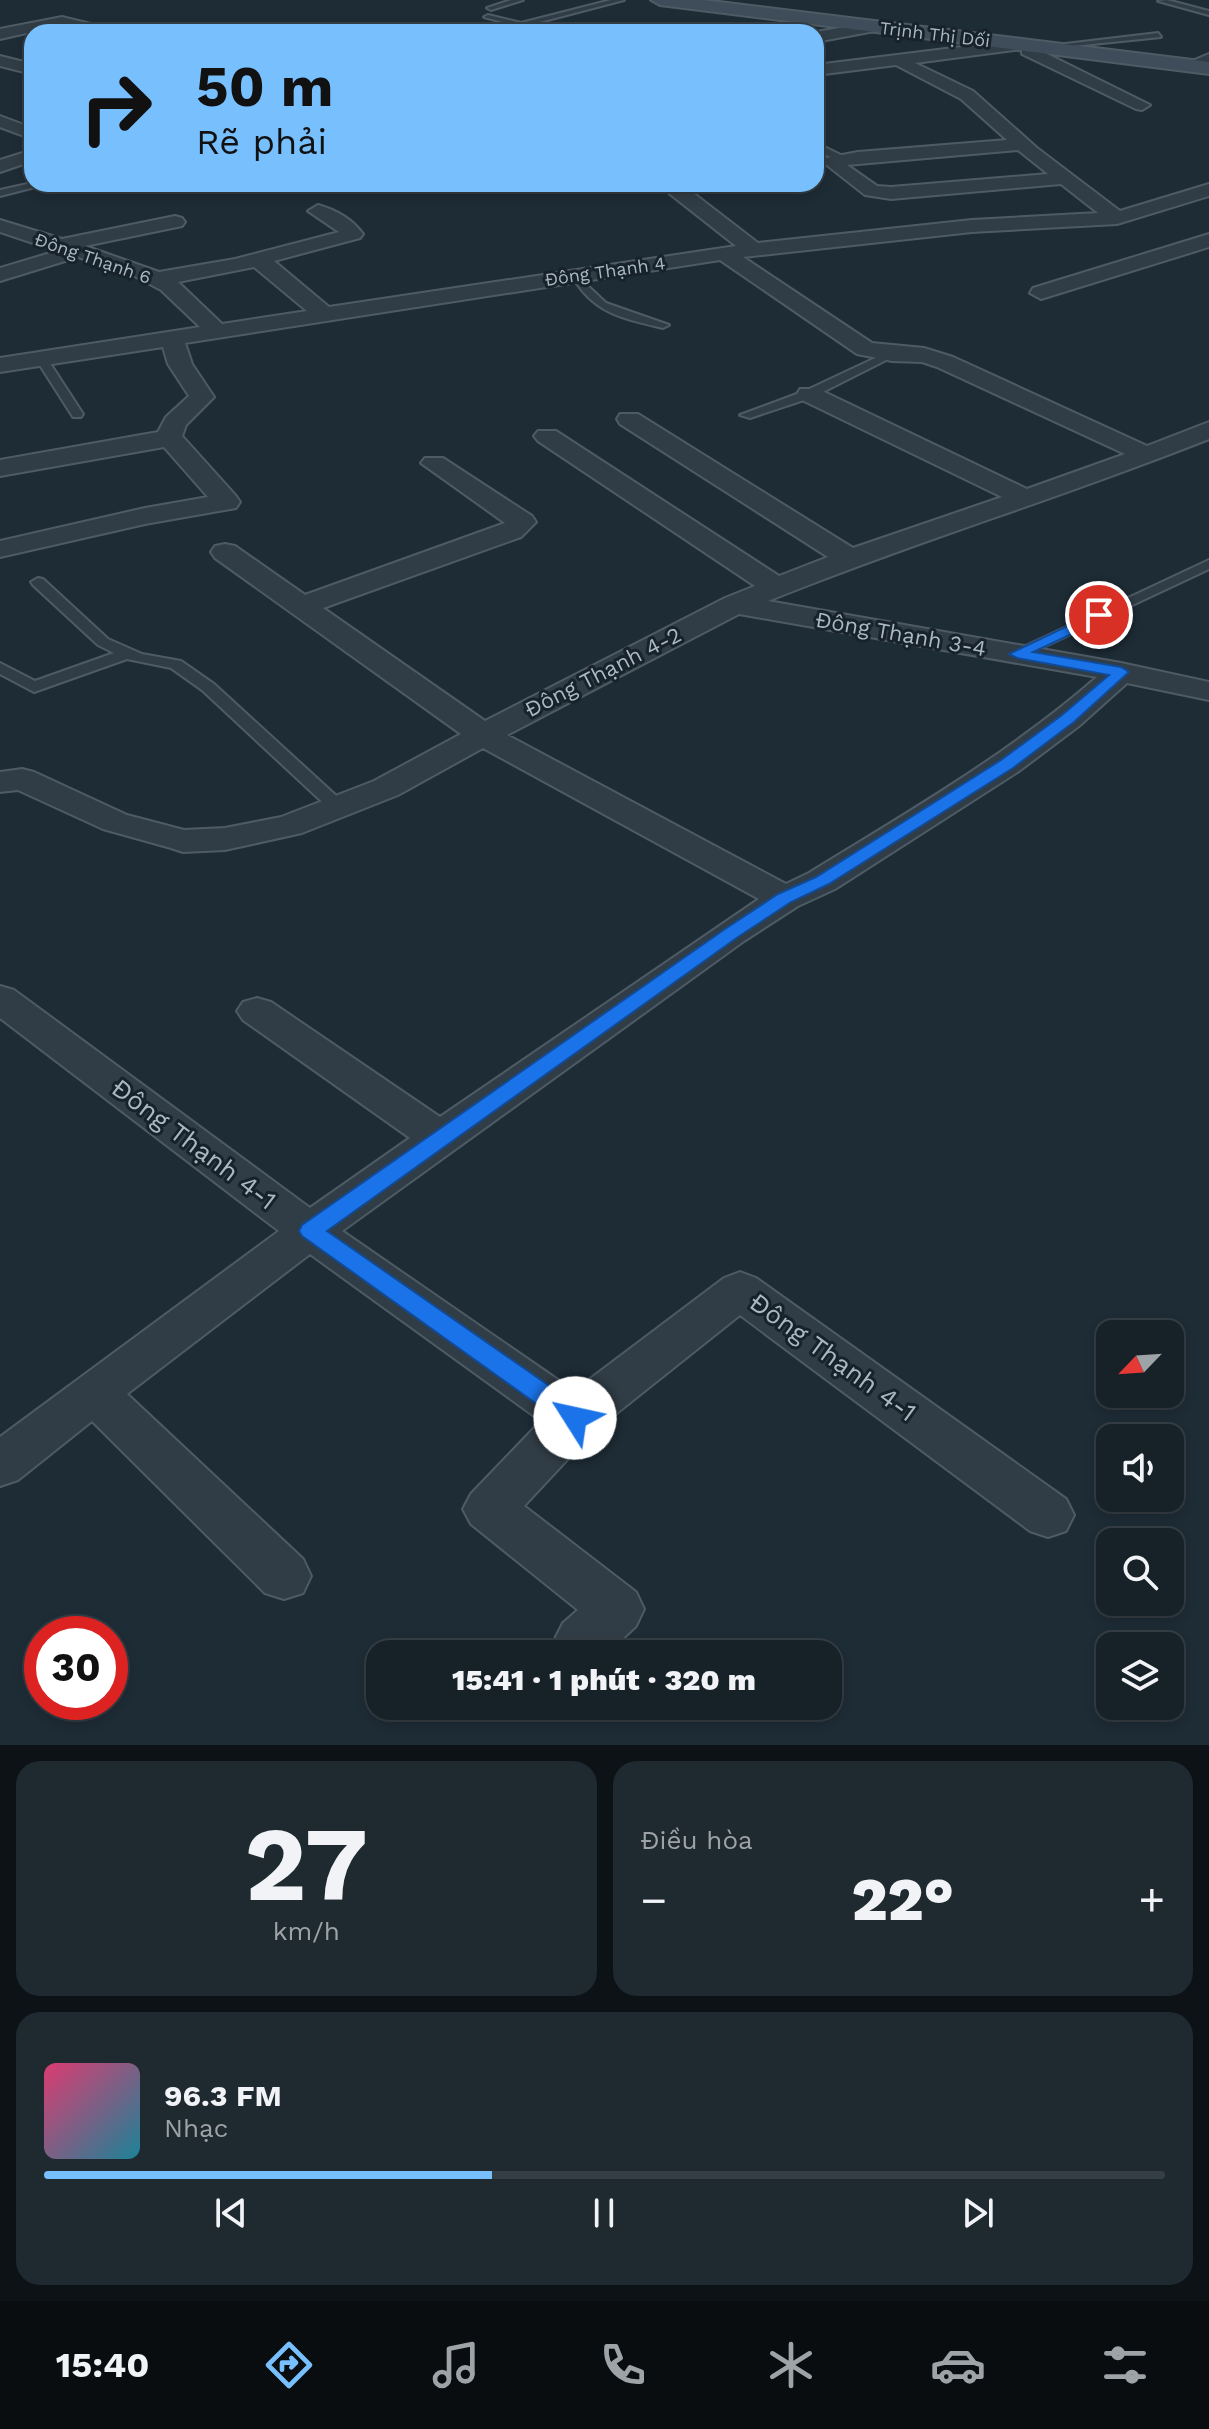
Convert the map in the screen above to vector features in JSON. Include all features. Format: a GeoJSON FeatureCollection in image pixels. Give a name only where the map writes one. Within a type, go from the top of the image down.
{"type":"FeatureCollection","features":[{"type":"Feature","properties":{"kind":"main road","name":"Trịnh Thị Dối"},"geometry":{"type":"LineString","coordinates":[[660,0],[1032,46],[1188,57],[1209,68]]}},
{"type":"Feature","properties":{"kind":"street"},"geometry":{"type":"LineString","coordinates":[[48,24],[62,21],[74,24]]}},
{"type":"Feature","properties":{"kind":"street"},"geometry":{"type":"LineString","coordinates":[[824,36],[875,27]]}},
{"type":"Feature","properties":{"kind":"street"},"geometry":{"type":"LineString","coordinates":[[0,34],[24,29]]}},
{"type":"Feature","properties":{"kind":"street"},"geometry":{"type":"LineString","coordinates":[[824,69],[1032,46]]}},
{"type":"Feature","properties":{"kind":"street"},"geometry":{"type":"LineString","coordinates":[[1032,46],[1028,51],[1142,105]]}},
{"type":"Feature","properties":{"kind":"street"},"geometry":{"type":"LineString","coordinates":[[1188,57],[1209,56]]}},
{"type":"Feature","properties":{"kind":"street"},"geometry":{"type":"LineString","coordinates":[[896,59],[967,95],[1021,144],[1117,218]]}},
{"type":"Feature","properties":{"kind":"street"},"geometry":{"type":"LineString","coordinates":[[0,61],[24,67]]}},
{"type":"Feature","properties":{"kind":"street"},"geometry":{"type":"LineString","coordinates":[[891,78],[922,72]]}},
{"type":"Feature","properties":{"kind":"street"},"geometry":{"type":"LineString","coordinates":[[0,121],[24,131]]}},
{"type":"Feature","properties":{"kind":"street"},"geometry":{"type":"LineString","coordinates":[[1021,144],[832,162],[872,191],[891,193],[1064,178]]}},
{"type":"Feature","properties":{"kind":"street"},"geometry":{"type":"LineString","coordinates":[[0,166],[24,158]]}},
{"type":"Feature","properties":{"kind":"street","name":"Đông Thạnh 4"},"geometry":{"type":"LineString","coordinates":[[0,365],[724,253],[957,227],[1117,218],[1209,190]]}},
{"type":"Feature","properties":{"kind":"street"},"geometry":{"type":"LineString","coordinates":[[680,192],[754,250]]}},
{"type":"Feature","properties":{"kind":"street"},"geometry":{"type":"LineString","coordinates":[[157,279],[258,259],[353,234],[338,220],[318,211]]}},
{"type":"Feature","properties":{"kind":"street"},"geometry":{"type":"LineString","coordinates":[[0,275],[69,248],[175,222]]}},
{"type":"Feature","properties":{"kind":"street"},"geometry":{"type":"LineString","coordinates":[[1041,223],[1096,238]]}},
{"type":"Feature","properties":{"kind":"street","name":"Đông Thạnh 6"},"geometry":{"type":"LineString","coordinates":[[0,226],[157,279],[169,285],[216,330]]}},
{"type":"Feature","properties":{"kind":"street"},"geometry":{"type":"LineString","coordinates":[[1041,293],[1140,261],[1165,257],[1209,240]]}},
{"type":"Feature","properties":{"kind":"street"},"geometry":{"type":"LineString","coordinates":[[1123,246],[1165,257]]}},
{"type":"Feature","properties":{"kind":"street"},"geometry":{"type":"LineString","coordinates":[[724,253],[865,349],[924,355],[945,362],[1147,455]]}},
{"type":"Feature","properties":{"kind":"street"},"geometry":{"type":"LineString","coordinates":[[258,259],[324,314]]}},
{"type":"Feature","properties":{"kind":"street"},"geometry":{"type":"LineString","coordinates":[[0,468],[149,444],[169,437],[175,422],[202,397],[180,364],[172,337]]}},
{"type":"Feature","properties":{"kind":"street"},"geometry":{"type":"LineString","coordinates":[[809,394],[1027,499]]}},
{"type":"Feature","properties":{"kind":"street"},"geometry":{"type":"LineString","coordinates":[[629,419],[849,558]]}},
{"type":"Feature","properties":{"kind":"street","name":"Đông Thạnh 4-2"},"geometry":{"type":"LineString","coordinates":[[0,782],[22,779],[115,822],[183,841],[225,839],[290,826],[386,788],[548,699],[735,604],[849,558],[1027,499],[1209,430]]}},
{"type":"Feature","properties":{"kind":"street"},"geometry":{"type":"LineString","coordinates":[[547,436],[776,587]]}},
{"type":"Feature","properties":{"kind":"street"},"geometry":{"type":"LineString","coordinates":[[0,549],[145,516],[227,502],[169,437]]}},
{"type":"Feature","properties":{"kind":"street"},"geometry":{"type":"LineString","coordinates":[[301,606],[511,531],[522,522],[434,463]]}},
{"type":"Feature","properties":{"kind":"street"},"geometry":{"type":"LineString","coordinates":[[225,552],[485,736],[785,898]]}},
{"type":"Feature","properties":{"kind":"street","name":"Đông Thạnh 3-4"},"geometry":{"type":"LineString","coordinates":[[735,604],[1203,685]]}},
{"type":"Feature","properties":{"kind":"street"},"geometry":{"type":"LineString","coordinates":[[0,1465],[93,1392],[440,1138],[785,898],[822,881],[1007,764],[1068,719],[1121,672]]}},
{"type":"Feature","properties":{"kind":"street","name":"Đông Thạnh 4-1"},"geometry":{"type":"LineString","coordinates":[[0,999],[310,1231],[575,1418],[740,1290],[1048,1515]]}},
{"type":"Feature","properties":{"kind":"street"},"geometry":{"type":"LineString","coordinates":[[257,1011],[440,1138]]}},
{"type":"Feature","properties":{"kind":"street"},"geometry":{"type":"LineString","coordinates":[[93,1392],[284,1576]]}},
{"type":"Feature","properties":{"kind":"street"},"geometry":{"type":"LineString","coordinates":[[575,1418],[489,1509],[617,1609],[583,1640]]}},
{"type":"Feature","properties":{"kind":"lane"},"geometry":{"type":"LineString","coordinates":[[491,8],[519,0]]}},
{"type":"Feature","properties":{"kind":"lane"},"geometry":{"type":"LineString","coordinates":[[525,24],[620,0]]}},
{"type":"Feature","properties":{"kind":"lane"},"geometry":{"type":"LineString","coordinates":[[1162,1],[1209,13]]}},
{"type":"Feature","properties":{"kind":"lane"},"geometry":{"type":"LineString","coordinates":[[488,17],[517,24]]}},
{"type":"Feature","properties":{"kind":"lane"},"geometry":{"type":"LineString","coordinates":[[1032,46],[1158,35]]}},
{"type":"Feature","properties":{"kind":"lane"},"geometry":{"type":"LineString","coordinates":[[824,150],[844,160]]}},
{"type":"Feature","properties":{"kind":"lane"},"geometry":{"type":"LineString","coordinates":[[0,193],[24,188]]}},
{"type":"Feature","properties":{"kind":"lane"},"geometry":{"type":"LineString","coordinates":[[577,275],[585,293],[615,313],[663,325]]}},
{"type":"Feature","properties":{"kind":"lane"},"geometry":{"type":"LineString","coordinates":[[746,415],[809,394],[892,354]]}},
{"type":"Feature","properties":{"kind":"lane"},"geometry":{"type":"LineString","coordinates":[[42,359],[77,414]]}},
{"type":"Feature","properties":{"kind":"lane"},"geometry":{"type":"LineString","coordinates":[[1017,654],[1209,564]]}},
{"type":"Feature","properties":{"kind":"lane"},"geometry":{"type":"LineString","coordinates":[[38,582],[103,642],[128,653],[176,664],[208,687],[338,807]]}},
{"type":"Feature","properties":{"kind":"lane"},"geometry":{"type":"LineString","coordinates":[[0,668],[34,687],[128,653]]}},
{"type":"Feature","properties":{"kind":"route"},"geometry":{"type":"LineString","coordinates":[[575,1418],[310,1231],[731,933],[785,898],[822,881],[1007,764],[1068,719],[1121,672],[1017,654],[1099,615]]}}]}
